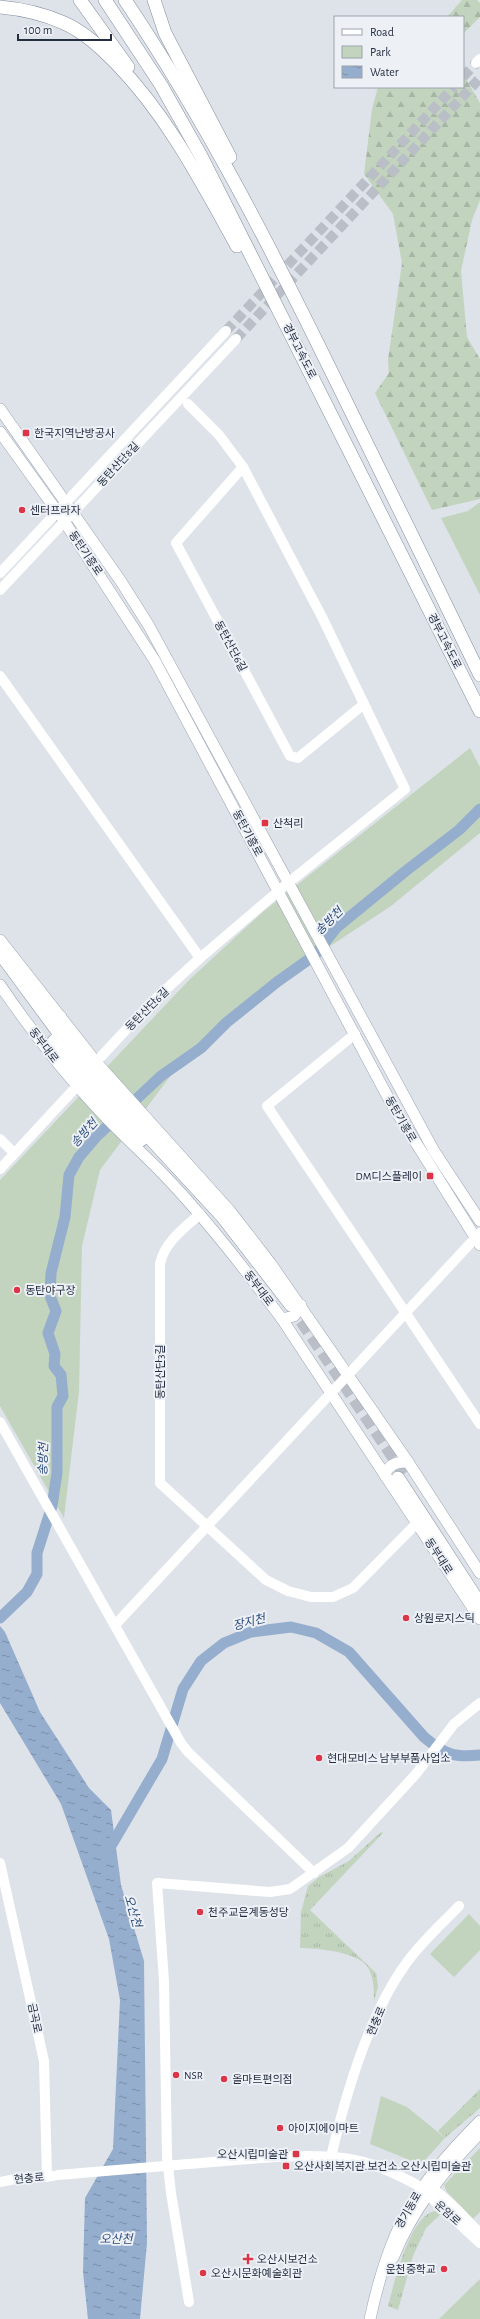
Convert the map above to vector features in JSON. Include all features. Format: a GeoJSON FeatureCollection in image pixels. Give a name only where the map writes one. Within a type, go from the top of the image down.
{"type":"FeatureCollection","features":[{"type":"Feature","properties":{"kind":"highway"},"geometry":{"type":"LineString","coordinates":[[80,0],[165,121],[313,376]]}},
{"type":"Feature","properties":{"kind":"highway","name":"경부고속도로"},"geometry":{"type":"LineString","coordinates":[[105,0],[161,86],[186,128],[313,376],[480,710]]}},
{"type":"Feature","properties":{"kind":"highway","name":"경부고속도로"},"geometry":{"type":"LineString","coordinates":[[125,0],[175,77],[217,150],[286,278],[480,675]]}},
{"type":"Feature","properties":{"kind":"highway"},"geometry":{"type":"LineString","coordinates":[[154,0],[165,33],[255,206],[286,278]]}},
{"type":"Feature","properties":{"kind":"highway"},"geometry":{"type":"LineString","coordinates":[[0,7],[48,16],[82,34],[99,46],[132,80],[165,121]]}},
{"type":"Feature","properties":{"kind":"highway","name":"동부대로"},"geometry":{"type":"LineString","coordinates":[[0,953],[107,1099]]}},
{"type":"Feature","properties":{"kind":"highway","name":"동부대로"},"geometry":{"type":"LineString","coordinates":[[0,966],[38,1020],[107,1099],[222,1216],[290,1310]]}},
{"type":"Feature","properties":{"kind":"highway"},"geometry":{"type":"LineString","coordinates":[[60,1017],[64,1040]]}},
{"type":"Feature","properties":{"kind":"highway"},"geometry":{"type":"LineString","coordinates":[[54,1059],[61,1058],[93,1096],[107,1099]]}},
{"type":"Feature","properties":{"kind":"highway","name":"동부대로"},"geometry":{"type":"LineString","coordinates":[[399,1473],[480,1588]]}},
{"type":"Feature","properties":{"kind":"highway","name":"동부대로"},"geometry":{"type":"LineString","coordinates":[[399,1473],[480,1604]]}},
{"type":"Feature","properties":{"kind":"main road","name":"동탄기흥로"},"geometry":{"type":"LineString","coordinates":[[0,409],[141,612],[326,956],[434,1151],[480,1221]]}},
{"type":"Feature","properties":{"kind":"main road","name":"동탄기흥로"},"geometry":{"type":"LineString","coordinates":[[0,432],[5,444],[58,512],[155,661],[279,891],[316,964],[417,1146],[479,1238]]}},
{"type":"Feature","properties":{"kind":"main road","name":"동부대로"},"geometry":{"type":"LineString","coordinates":[[0,940],[96,1062],[107,1099]]}},
{"type":"Feature","properties":{"kind":"main road","name":"동부대로"},"geometry":{"type":"LineString","coordinates":[[0,985],[54,1059],[77,1086],[107,1099],[126,1118],[165,1176],[230,1249],[290,1310],[348,1375],[399,1473],[417,1523],[480,1619]]}},
{"type":"Feature","properties":{"kind":"main road","name":"동부대로"},"geometry":{"type":"LineString","coordinates":[[290,1310],[331,1393],[480,1572]]}},
{"type":"Feature","properties":{"kind":"main road","name":"경기동로"},"geometry":{"type":"LineString","coordinates":[[378,2319],[384,2286],[397,2247],[427,2190],[438,2165],[480,2121]]}},
{"type":"Feature","properties":{"kind":"main road","name":"경기동로"},"geometry":{"type":"LineString","coordinates":[[370,2319],[388,2250],[403,2216],[480,2133]]}},
{"type":"Feature","properties":{"kind":"street","name":"동탄산단8길"},"geometry":{"type":"LineString","coordinates":[[0,573],[226,331]]}},
{"type":"Feature","properties":{"kind":"street","name":"동탄산단8길"},"geometry":{"type":"LineString","coordinates":[[0,590],[236,339]]}},
{"type":"Feature","properties":{"kind":"street","name":"동탄산단6길"},"geometry":{"type":"LineString","coordinates":[[96,1062],[150,1004],[200,958],[288,883],[405,789],[322,617],[243,467],[219,434],[188,404]]}},
{"type":"Feature","properties":{"kind":"street","name":"동탄산단6길"},"geometry":{"type":"LineString","coordinates":[[243,467],[176,543],[290,756],[298,758],[364,704]]}},
{"type":"Feature","properties":{"kind":"street"},"geometry":{"type":"LineString","coordinates":[[0,676],[200,958]]}},
{"type":"Feature","properties":{"kind":"street"},"geometry":{"type":"LineString","coordinates":[[355,1034],[267,1106],[480,1424]]}},
{"type":"Feature","properties":{"kind":"street"},"geometry":{"type":"LineString","coordinates":[[0,1169],[77,1086]]}},
{"type":"Feature","properties":{"kind":"street"},"geometry":{"type":"LineString","coordinates":[[0,1139],[14,1153]]}},
{"type":"Feature","properties":{"kind":"street","name":"동탄산단3길"},"geometry":{"type":"LineString","coordinates":[[200,1214],[167,1246],[162,1255],[160,1264],[160,1483],[266,1580],[288,1591],[323,1598],[343,1594],[353,1588],[417,1523]]}},
{"type":"Feature","properties":{"kind":"street"},"geometry":{"type":"LineString","coordinates":[[114,1625],[406,1313],[479,1238]]}},
{"type":"Feature","properties":{"kind":"street"},"geometry":{"type":"LineString","coordinates":[[0,1422],[153,1696],[188,1752],[314,1873]]}},
{"type":"Feature","properties":{"kind":"street"},"geometry":{"type":"LineString","coordinates":[[189,2302],[170,2193],[167,2157],[164,1996],[157,1883],[270,1892],[290,1889],[352,1844],[426,1762],[454,1724],[480,1703]]}},
{"type":"Feature","properties":{"kind":"street","name":"금곡로"},"geometry":{"type":"LineString","coordinates":[[0,1863],[44,2062],[47,2177]]}},
{"type":"Feature","properties":{"kind":"street","name":"현충로"},"geometry":{"type":"LineString","coordinates":[[331,2157],[341,2116],[354,2074],[379,2011],[405,1965],[458,1906]]}},
{"type":"Feature","properties":{"kind":"street","name":"현충로"},"geometry":{"type":"LineString","coordinates":[[0,2182],[15,2179],[188,2164],[331,2157],[369,2164],[406,2178],[427,2190]]}},
{"type":"Feature","properties":{"kind":"street","name":"운암로"},"geometry":{"type":"LineString","coordinates":[[427,2190],[448,2201],[480,2234]]}},
{"type":"Feature","properties":{"kind":"street","name":"운암로"},"geometry":{"type":"LineString","coordinates":[[427,2190],[480,2243]]}},
{"type":"Feature","properties":{"kind":"green space"},"geometry":{"type":"Polygon","coordinates":[[[462,0],[477,0],[480,3],[480,17],[464,33],[464,16],[448,16],[462,0]]]}},
{"type":"Feature","properties":{"kind":"green space"},"geometry":{"type":"Polygon","coordinates":[[[464,76],[480,103],[480,200],[472,220],[461,271],[467,337],[480,359],[480,499],[432,510],[375,393],[389,373],[388,360],[402,263],[393,214],[364,174],[372,109],[378,88],[464,88],[464,76]]]}},
{"type":"Feature","properties":{"kind":"green space"},"geometry":{"type":"Polygon","coordinates":[[[480,502],[480,595],[441,518],[468,511],[480,502]]]}},
{"type":"Feature","properties":{"kind":"green space"},"geometry":{"type":"Polygon","coordinates":[[[470,748],[480,767],[480,833],[391,906],[306,962],[183,1059],[100,1170],[82,1246],[79,1391],[64,1518],[0,1406],[0,1180],[189,980],[264,911],[470,748]]]}},
{"type":"Feature","properties":{"kind":"green space"},"geometry":{"type":"Polygon","coordinates":[[[381,1832],[383,1833],[310,1910],[376,1973],[378,1986],[374,2002],[374,1988],[371,1974],[367,1966],[362,1961],[346,1954],[300,1948],[301,1912],[308,1886],[319,1877],[349,1861],[381,1832]]]}},
{"type":"Feature","properties":{"kind":"green space"},"geometry":{"type":"Polygon","coordinates":[[[469,1914],[480,1926],[480,1950],[454,1977],[430,1954],[469,1914]]]}},
{"type":"Feature","properties":{"kind":"green space"},"geometry":{"type":"Polygon","coordinates":[[[480,2089],[480,2108],[445,2138],[438,2131],[480,2089]]]}},
{"type":"Feature","properties":{"kind":"green space"},"geometry":{"type":"Polygon","coordinates":[[[381,2096],[407,2107],[445,2138],[425,2160],[417,2163],[370,2144],[381,2096]]]}},
{"type":"Feature","properties":{"kind":"green space"},"geometry":{"type":"Polygon","coordinates":[[[480,2148],[480,2212],[473,2219],[447,2192],[444,2185],[480,2148]]]}},
{"type":"Feature","properties":{"kind":"green space"},"geometry":{"type":"Polygon","coordinates":[[[436,2211],[440,2215],[426,2228],[413,2256],[398,2310],[388,2306],[404,2251],[411,2236],[418,2224],[427,2215],[436,2211]]]}},
{"type":"Feature","properties":{"kind":"green space"},"geometry":{"type":"Polygon","coordinates":[[[480,2279],[480,2319],[439,2319],[480,2279]]]}},
{"type":"Feature","properties":{"kind":"water","name":"오산천"},"geometry":{"type":"Polygon","coordinates":[[[0,1626],[5,1632],[40,1712],[89,1788],[111,1810],[121,1885],[144,1961],[147,2243],[140,2319],[88,2319],[83,2272],[85,2198],[113,2149],[120,2000],[109,1939],[61,1804],[0,1703],[0,1626]]]}},
{"type":"Feature","properties":{"kind":"waterway","name":"송방천"},"geometry":{"type":"LineString","coordinates":[[0,1618],[27,1592],[37,1574],[37,1553],[52,1506],[57,1473],[57,1407],[63,1396],[61,1375],[54,1366],[55,1354],[48,1333],[56,1311],[50,1296],[51,1273],[65,1217],[69,1175],[79,1157],[97,1136],[161,1076],[201,1048],[226,1023],[277,982],[315,955],[336,928],[459,830],[480,809]]}},
{"type":"Feature","properties":{"kind":"waterway","name":"장지천"},"geometry":{"type":"LineString","coordinates":[[108,1851],[162,1759],[183,1689],[201,1661],[224,1643],[251,1632],[291,1627],[316,1633],[349,1652],[431,1743],[450,1754],[463,1756],[480,1755]]}},
{"type":"Feature","properties":{"kind":"tunnel"},"geometry":{"type":"LineString","coordinates":[[464,76],[476,63]]}},
{"type":"Feature","properties":{"kind":"tunnel"},"geometry":{"type":"LineString","coordinates":[[236,339],[480,78]]}},
{"type":"Feature","properties":{"kind":"tunnel"},"geometry":{"type":"LineString","coordinates":[[226,331],[453,88]]}},
{"type":"Feature","properties":{"kind":"tunnel"},"geometry":{"type":"LineString","coordinates":[[291,1305],[405,1474]]}},
{"type":"Feature","properties":{"kind":"place","name":"한국지역난방공사"},"geometry":{"type":"Point","coordinates":[26,433]}},
{"type":"Feature","properties":{"kind":"place","name":"센터프라자"},"geometry":{"type":"Point","coordinates":[22,510]}},
{"type":"Feature","properties":{"kind":"place","name":"산척리"},"geometry":{"type":"Point","coordinates":[265,823]}},
{"type":"Feature","properties":{"kind":"place","name":"DM디스플레이"},"geometry":{"type":"Point","coordinates":[430,1176]}},
{"type":"Feature","properties":{"kind":"place","name":"동탄야구장"},"geometry":{"type":"Point","coordinates":[17,1290]}},
{"type":"Feature","properties":{"kind":"place","name":"상원로지스틱"},"geometry":{"type":"Point","coordinates":[406,1618]}},
{"type":"Feature","properties":{"kind":"place","name":"현대모비스 남부부품사업소"},"geometry":{"type":"Point","coordinates":[319,1758]}},
{"type":"Feature","properties":{"kind":"place","name":"천주교은계동성당"},"geometry":{"type":"Point","coordinates":[200,1912]}},
{"type":"Feature","properties":{"kind":"place","name":"NSR"},"geometry":{"type":"Point","coordinates":[176,2075]}},
{"type":"Feature","properties":{"kind":"place","name":"올마트편의점"},"geometry":{"type":"Point","coordinates":[224,2079]}},
{"type":"Feature","properties":{"kind":"place","name":"아이지에이마트"},"geometry":{"type":"Point","coordinates":[280,2128]}},
{"type":"Feature","properties":{"kind":"place","name":"오산시립미술관"},"geometry":{"type":"Point","coordinates":[296,2154]}},
{"type":"Feature","properties":{"kind":"place","name":"오산사회복지관.보건소.오산시립미술관"},"geometry":{"type":"Point","coordinates":[286,2166]}},
{"type":"Feature","properties":{"kind":"place","name":"오산시보건소"},"geometry":{"type":"Point","coordinates":[248,2259]}},
{"type":"Feature","properties":{"kind":"place","name":"운천중학교"},"geometry":{"type":"Point","coordinates":[444,2269]}},
{"type":"Feature","properties":{"kind":"place","name":"오산시문화예술회관"},"geometry":{"type":"Point","coordinates":[203,2273]}}]}
